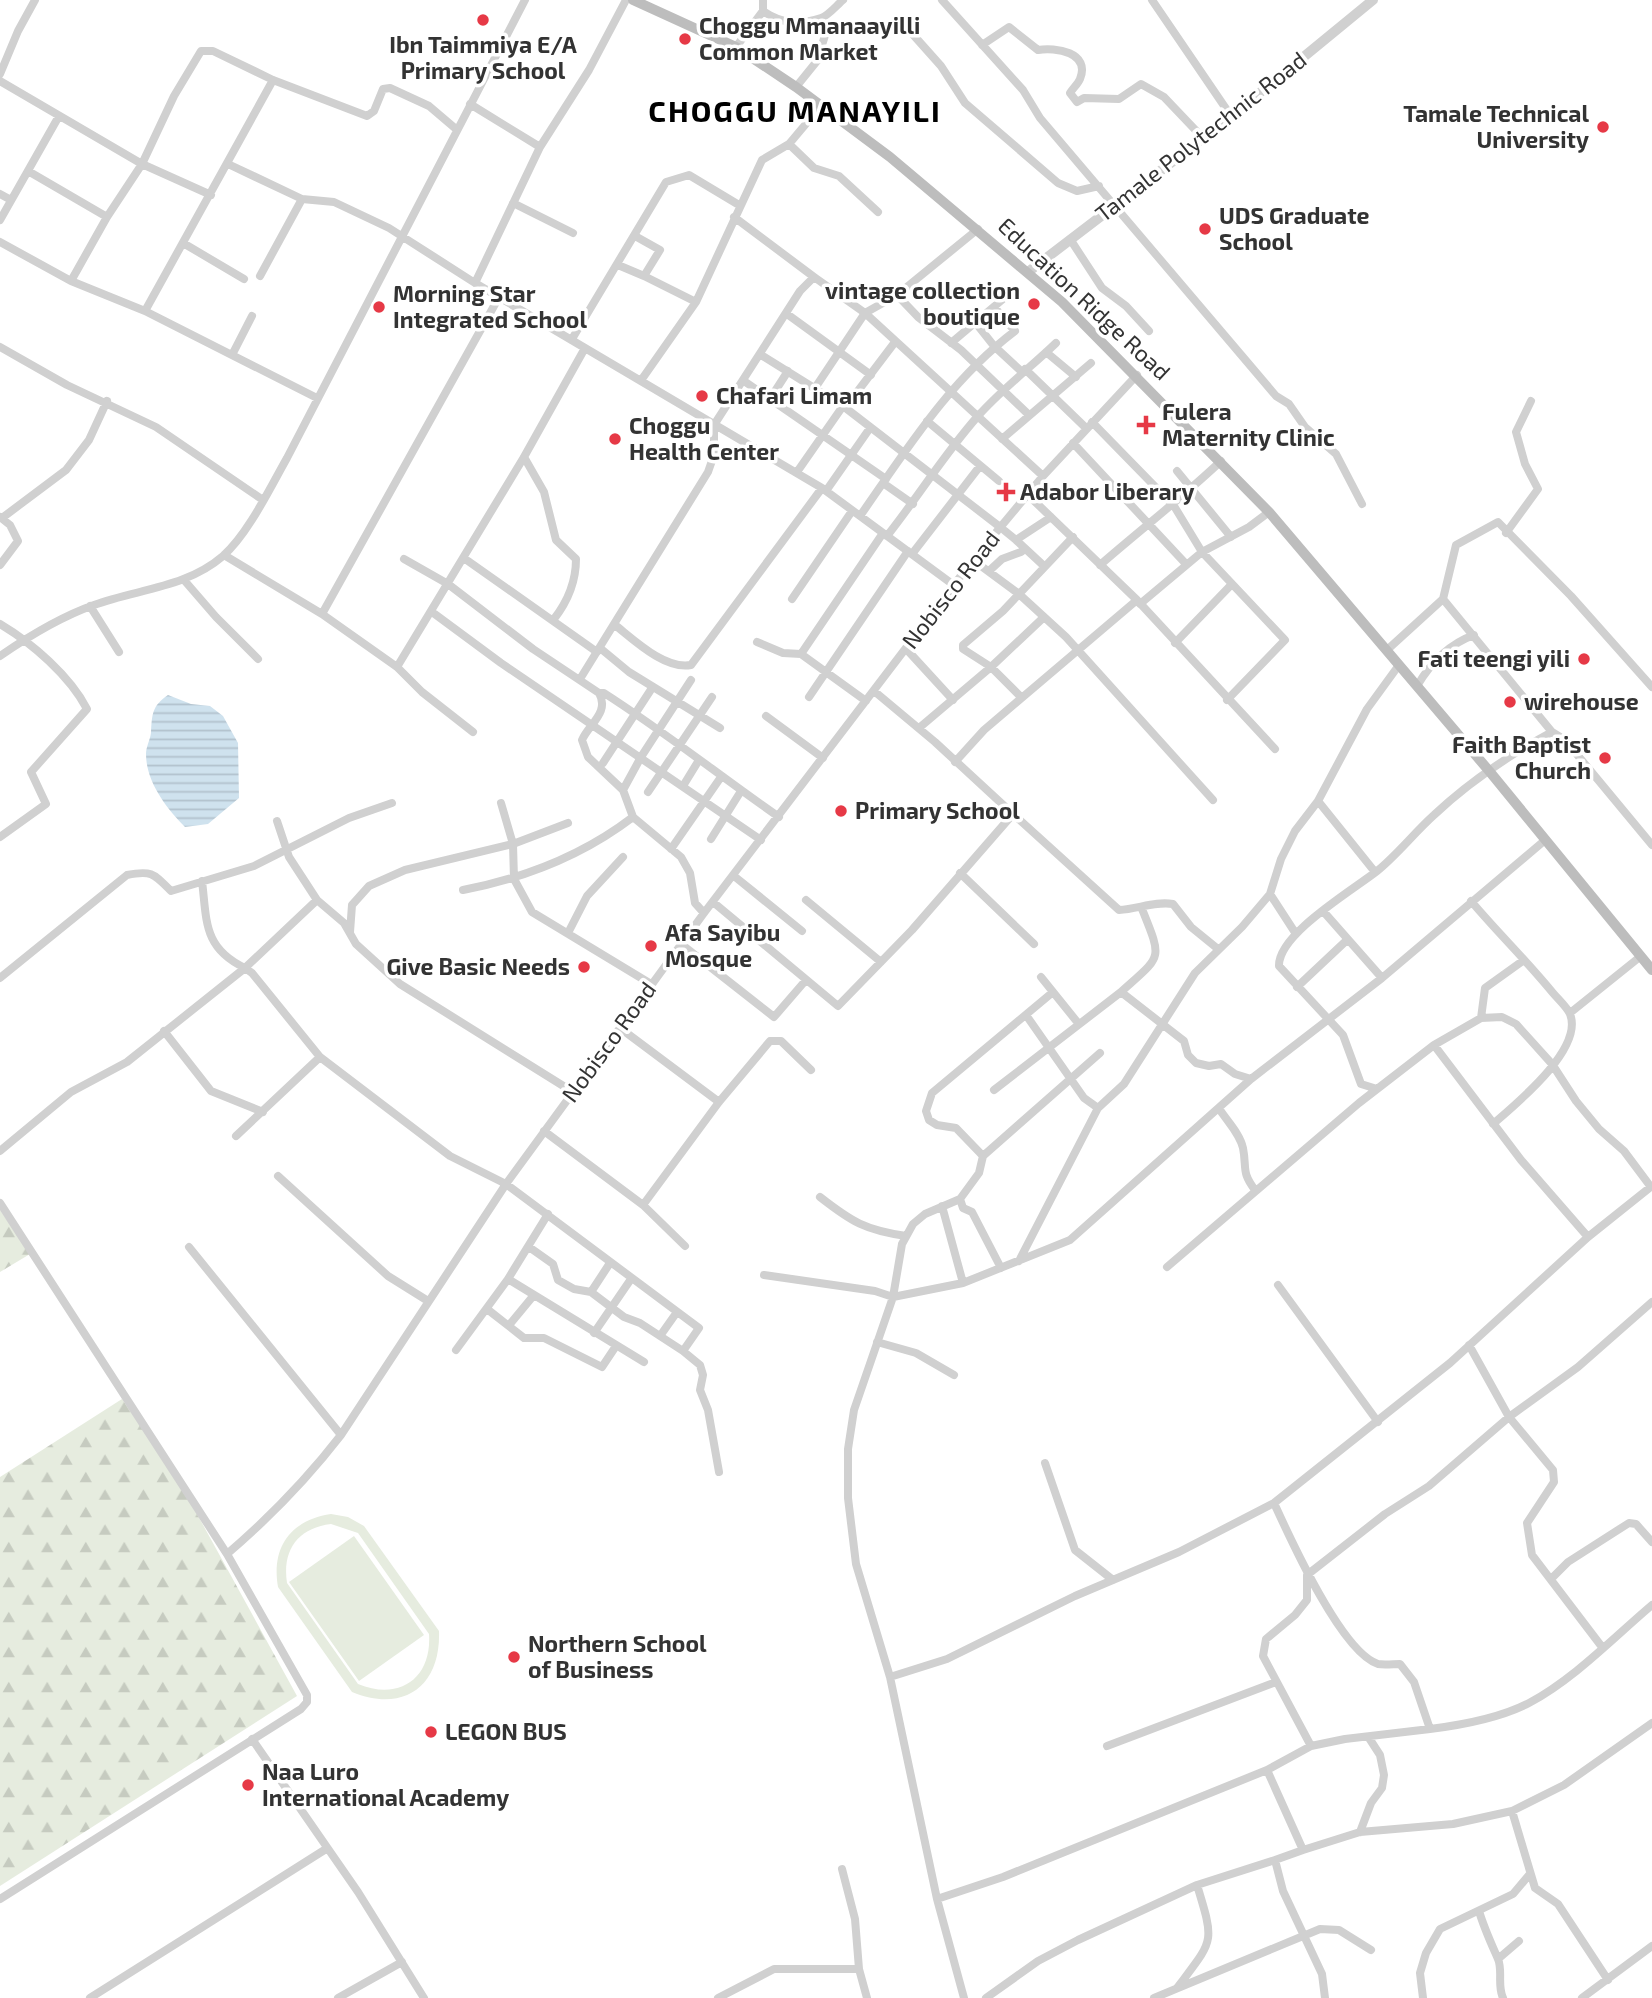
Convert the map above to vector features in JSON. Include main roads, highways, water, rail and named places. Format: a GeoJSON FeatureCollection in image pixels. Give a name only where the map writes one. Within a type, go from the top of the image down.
{"type":"FeatureCollection","features":[{"type":"Feature","properties":{"kind":"main road","name":"Education Ridge Road"},"geometry":{"type":"LineString","coordinates":[[633,0],[736,47],[796,87],[890,157],[978,229],[1028,272],[1137,375],[1269,512],[1490,772],[1652,970]]}},
{"type":"Feature","properties":{"kind":"water"},"geometry":{"type":"Polygon","coordinates":[[[168,695],[191,704],[210,706],[223,716],[238,743],[239,798],[208,824],[185,827],[171,812],[150,775],[146,754],[153,716],[156,707],[168,695]]]}},
{"type":"Feature","properties":{"kind":"place","name":"Ibn Taimmiya E/A Primary School"},"geometry":{"type":"Point","coordinates":[483,20]}},
{"type":"Feature","properties":{"kind":"place","name":"Choggu Mmanaayilli Common Market"},"geometry":{"type":"Point","coordinates":[685,39]}},
{"type":"Feature","properties":{"kind":"place","name":"Tamale Technical University"},"geometry":{"type":"Point","coordinates":[1603,127]}},
{"type":"Feature","properties":{"kind":"place","name":"UDS Graduate School"},"geometry":{"type":"Point","coordinates":[1205,229]}},
{"type":"Feature","properties":{"kind":"place","name":"vintage collection boutique"},"geometry":{"type":"Point","coordinates":[1034,304]}},
{"type":"Feature","properties":{"kind":"place","name":"Morning Star Integrated School"},"geometry":{"type":"Point","coordinates":[379,307]}},
{"type":"Feature","properties":{"kind":"place","name":"Chafari Limam"},"geometry":{"type":"Point","coordinates":[702,396]}},
{"type":"Feature","properties":{"kind":"place","name":"Fulera Maternity Clinic"},"geometry":{"type":"Point","coordinates":[1146,425]}},
{"type":"Feature","properties":{"kind":"place","name":"Choggu Health Center"},"geometry":{"type":"Point","coordinates":[615,439]}},
{"type":"Feature","properties":{"kind":"place","name":"Adabor Liberary"},"geometry":{"type":"Point","coordinates":[1006,492]}},
{"type":"Feature","properties":{"kind":"place","name":"Fati teengi yili"},"geometry":{"type":"Point","coordinates":[1584,659]}},
{"type":"Feature","properties":{"kind":"place","name":"wirehouse"},"geometry":{"type":"Point","coordinates":[1510,702]}},
{"type":"Feature","properties":{"kind":"place","name":"Faith Baptist Church"},"geometry":{"type":"Point","coordinates":[1605,758]}},
{"type":"Feature","properties":{"kind":"place","name":"Primary School"},"geometry":{"type":"Point","coordinates":[841,811]}},
{"type":"Feature","properties":{"kind":"place","name":"Afa Sayibu Mosque"},"geometry":{"type":"Point","coordinates":[651,946]}},
{"type":"Feature","properties":{"kind":"place","name":"Give Basic Needs"},"geometry":{"type":"Point","coordinates":[584,967]}},
{"type":"Feature","properties":{"kind":"place","name":"Northern School of Business"},"geometry":{"type":"Point","coordinates":[514,1657]}},
{"type":"Feature","properties":{"kind":"place","name":"LEGON BUS"},"geometry":{"type":"Point","coordinates":[431,1732]}},
{"type":"Feature","properties":{"kind":"place","name":"Naa Luro International Academy"},"geometry":{"type":"Point","coordinates":[248,1785]}},
{"type":"Feature","properties":{"kind":"district","name":"CHOGGU MANAYILI"},"geometry":{"type":"Point","coordinates":[795,112]}}]}
